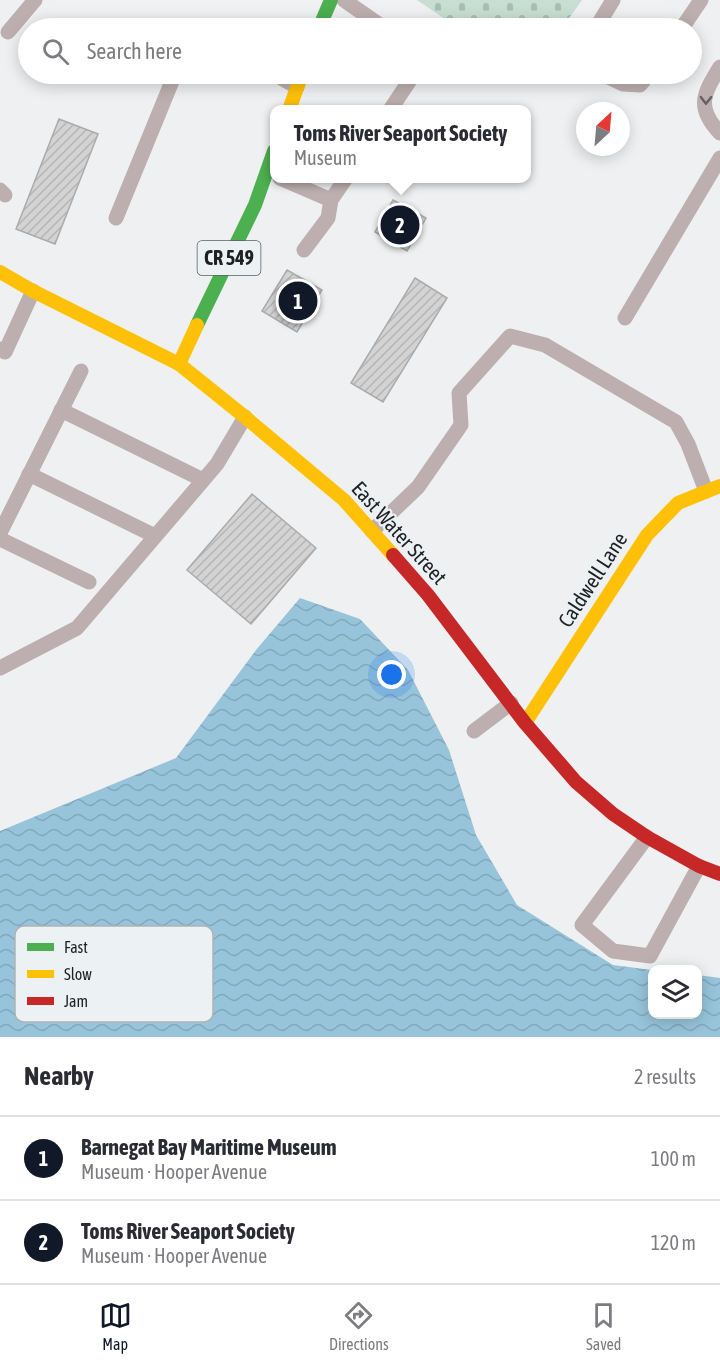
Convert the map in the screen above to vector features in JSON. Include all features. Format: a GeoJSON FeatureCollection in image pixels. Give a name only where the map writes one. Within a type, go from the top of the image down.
{"type":"FeatureCollection","features":[{"type":"Feature","properties":{"kind":"street"},"geometry":{"type":"LineString","coordinates":[[324,18],[331,0]]}},
{"type":"Feature","properties":{"kind":"street"},"geometry":{"type":"LineString","coordinates":[[291,105],[298,84]]}},
{"type":"Feature","properties":{"kind":"street","name":"CR 549"},"geometry":{"type":"LineString","coordinates":[[179,364],[255,205],[270,181]]}},
{"type":"Feature","properties":{"kind":"street","name":"East Water Street"},"geometry":{"type":"LineString","coordinates":[[0,272],[33,291],[179,364],[245,417],[344,500],[428,595],[525,723],[576,782],[613,814],[647,837],[699,866],[720,874]]}},
{"type":"Feature","properties":{"kind":"street","name":"Caldwell Lane"},"geometry":{"type":"LineString","coordinates":[[525,723],[647,535],[678,503],[713,488]]}},
{"type":"Feature","properties":{"kind":"lane"},"geometry":{"type":"LineString","coordinates":[[20,18],[35,0]]}},
{"type":"Feature","properties":{"kind":"lane"},"geometry":{"type":"LineString","coordinates":[[344,0],[370,18]]}},
{"type":"Feature","properties":{"kind":"lane"},"geometry":{"type":"LineString","coordinates":[[602,18],[613,0]]}},
{"type":"Feature","properties":{"kind":"lane"},"geometry":{"type":"LineString","coordinates":[[689,18],[701,0]]}},
{"type":"Feature","properties":{"kind":"lane"},"geometry":{"type":"LineString","coordinates":[[8,32],[18,20]]}},
{"type":"Feature","properties":{"kind":"lane"},"geometry":{"type":"LineString","coordinates":[[720,67],[707,88],[704,102],[707,115],[720,133]]}},
{"type":"Feature","properties":{"kind":"lane"},"geometry":{"type":"LineString","coordinates":[[116,218],[171,84]]}},
{"type":"Feature","properties":{"kind":"lane"},"geometry":{"type":"LineString","coordinates":[[393,105],[407,84]]}},
{"type":"Feature","properties":{"kind":"lane"},"geometry":{"type":"LineString","coordinates":[[623,84],[641,84]]}},
{"type":"Feature","properties":{"kind":"lane"},"geometry":{"type":"LineString","coordinates":[[625,318],[720,158]]}},
{"type":"Feature","properties":{"kind":"lane"},"geometry":{"type":"LineString","coordinates":[[290,183],[331,200]]}},
{"type":"Feature","properties":{"kind":"lane"},"geometry":{"type":"LineString","coordinates":[[304,250],[328,218],[331,200],[342,183]]}},
{"type":"Feature","properties":{"kind":"lane"},"geometry":{"type":"LineString","coordinates":[[2,354],[33,291]]}},
{"type":"Feature","properties":{"kind":"lane"},"geometry":{"type":"LineString","coordinates":[[372,531],[418,487],[461,425],[459,393],[510,336],[545,345],[676,422],[713,488]]}},
{"type":"Feature","properties":{"kind":"lane"},"geometry":{"type":"LineString","coordinates":[[0,533],[81,371]]}},
{"type":"Feature","properties":{"kind":"lane"},"geometry":{"type":"LineString","coordinates":[[61,410],[203,480]]}},
{"type":"Feature","properties":{"kind":"lane"},"geometry":{"type":"LineString","coordinates":[[0,668],[77,628],[217,464],[245,417]]}},
{"type":"Feature","properties":{"kind":"lane"},"geometry":{"type":"LineString","coordinates":[[29,474],[155,536]]}},
{"type":"Feature","properties":{"kind":"lane"},"geometry":{"type":"LineString","coordinates":[[0,539],[89,582]]}},
{"type":"Feature","properties":{"kind":"lane"},"geometry":{"type":"LineString","coordinates":[[625,571],[640,580]]}},
{"type":"Feature","properties":{"kind":"lane"},"geometry":{"type":"LineString","coordinates":[[474,731],[511,704]]}},
{"type":"Feature","properties":{"kind":"lane"},"geometry":{"type":"LineString","coordinates":[[647,837],[582,925],[613,951],[650,956],[699,866]]}},
{"type":"Feature","properties":{"kind":"green space"},"geometry":{"type":"Polygon","coordinates":[[[417,0],[582,0],[569,18],[443,18],[417,0]]]}},
{"type":"Feature","properties":{"kind":"water"},"geometry":{"type":"Polygon","coordinates":[[[300,598],[360,619],[408,670],[449,750],[476,835],[517,905],[613,965],[648,969],[648,1019],[702,1019],[702,976],[720,978],[720,1037],[0,1037],[0,831],[176,758],[256,650],[300,598]]]}},
{"type":"Feature","properties":{"kind":"building"},"geometry":{"type":"Polygon","coordinates":[[[59,119],[98,134],[55,244],[16,229],[59,119]]]}},
{"type":"Feature","properties":{"kind":"building"},"geometry":{"type":"Polygon","coordinates":[[[393,200],[426,218],[407,251],[375,232],[393,200]]]}},
{"type":"Feature","properties":{"kind":"building"},"geometry":{"type":"Polygon","coordinates":[[[287,270],[322,290],[297,332],[262,311],[287,270]]]}},
{"type":"Feature","properties":{"kind":"building"},"geometry":{"type":"Polygon","coordinates":[[[415,278],[447,298],[383,402],[351,383],[415,278]]]}},
{"type":"Feature","properties":{"kind":"building"},"geometry":{"type":"Polygon","coordinates":[[[252,494],[316,548],[251,624],[187,570],[252,494]]]}},
{"type":"Feature","properties":{"kind":"traffic: fast"},"geometry":{"type":"LineString","coordinates":[[323,18],[331,0]]}},
{"type":"Feature","properties":{"kind":"traffic: fast"},"geometry":{"type":"LineString","coordinates":[[197,325],[255,205],[270,162]]}},
{"type":"Feature","properties":{"kind":"traffic: slow"},"geometry":{"type":"LineString","coordinates":[[291,105],[298,84]]}},
{"type":"Feature","properties":{"kind":"traffic: slow"},"geometry":{"type":"LineString","coordinates":[[0,272],[33,291],[179,364],[197,325]]}},
{"type":"Feature","properties":{"kind":"traffic: slow"},"geometry":{"type":"LineString","coordinates":[[179,364],[344,500],[393,555]]}},
{"type":"Feature","properties":{"kind":"traffic: slow"},"geometry":{"type":"LineString","coordinates":[[525,723],[647,535],[678,503],[720,486]]}},
{"type":"Feature","properties":{"kind":"traffic: jam"},"geometry":{"type":"LineString","coordinates":[[393,555],[428,595],[525,723],[576,782],[613,814],[647,837],[699,866],[720,874]]}},
{"type":"Feature","properties":{"kind":"place","name":"Toms River Seaport Society"},"geometry":{"type":"Point","coordinates":[400,225]}},
{"type":"Feature","properties":{"kind":"place","name":"Barnegat Bay Maritime Museum"},"geometry":{"type":"Point","coordinates":[298,301]}}]}
